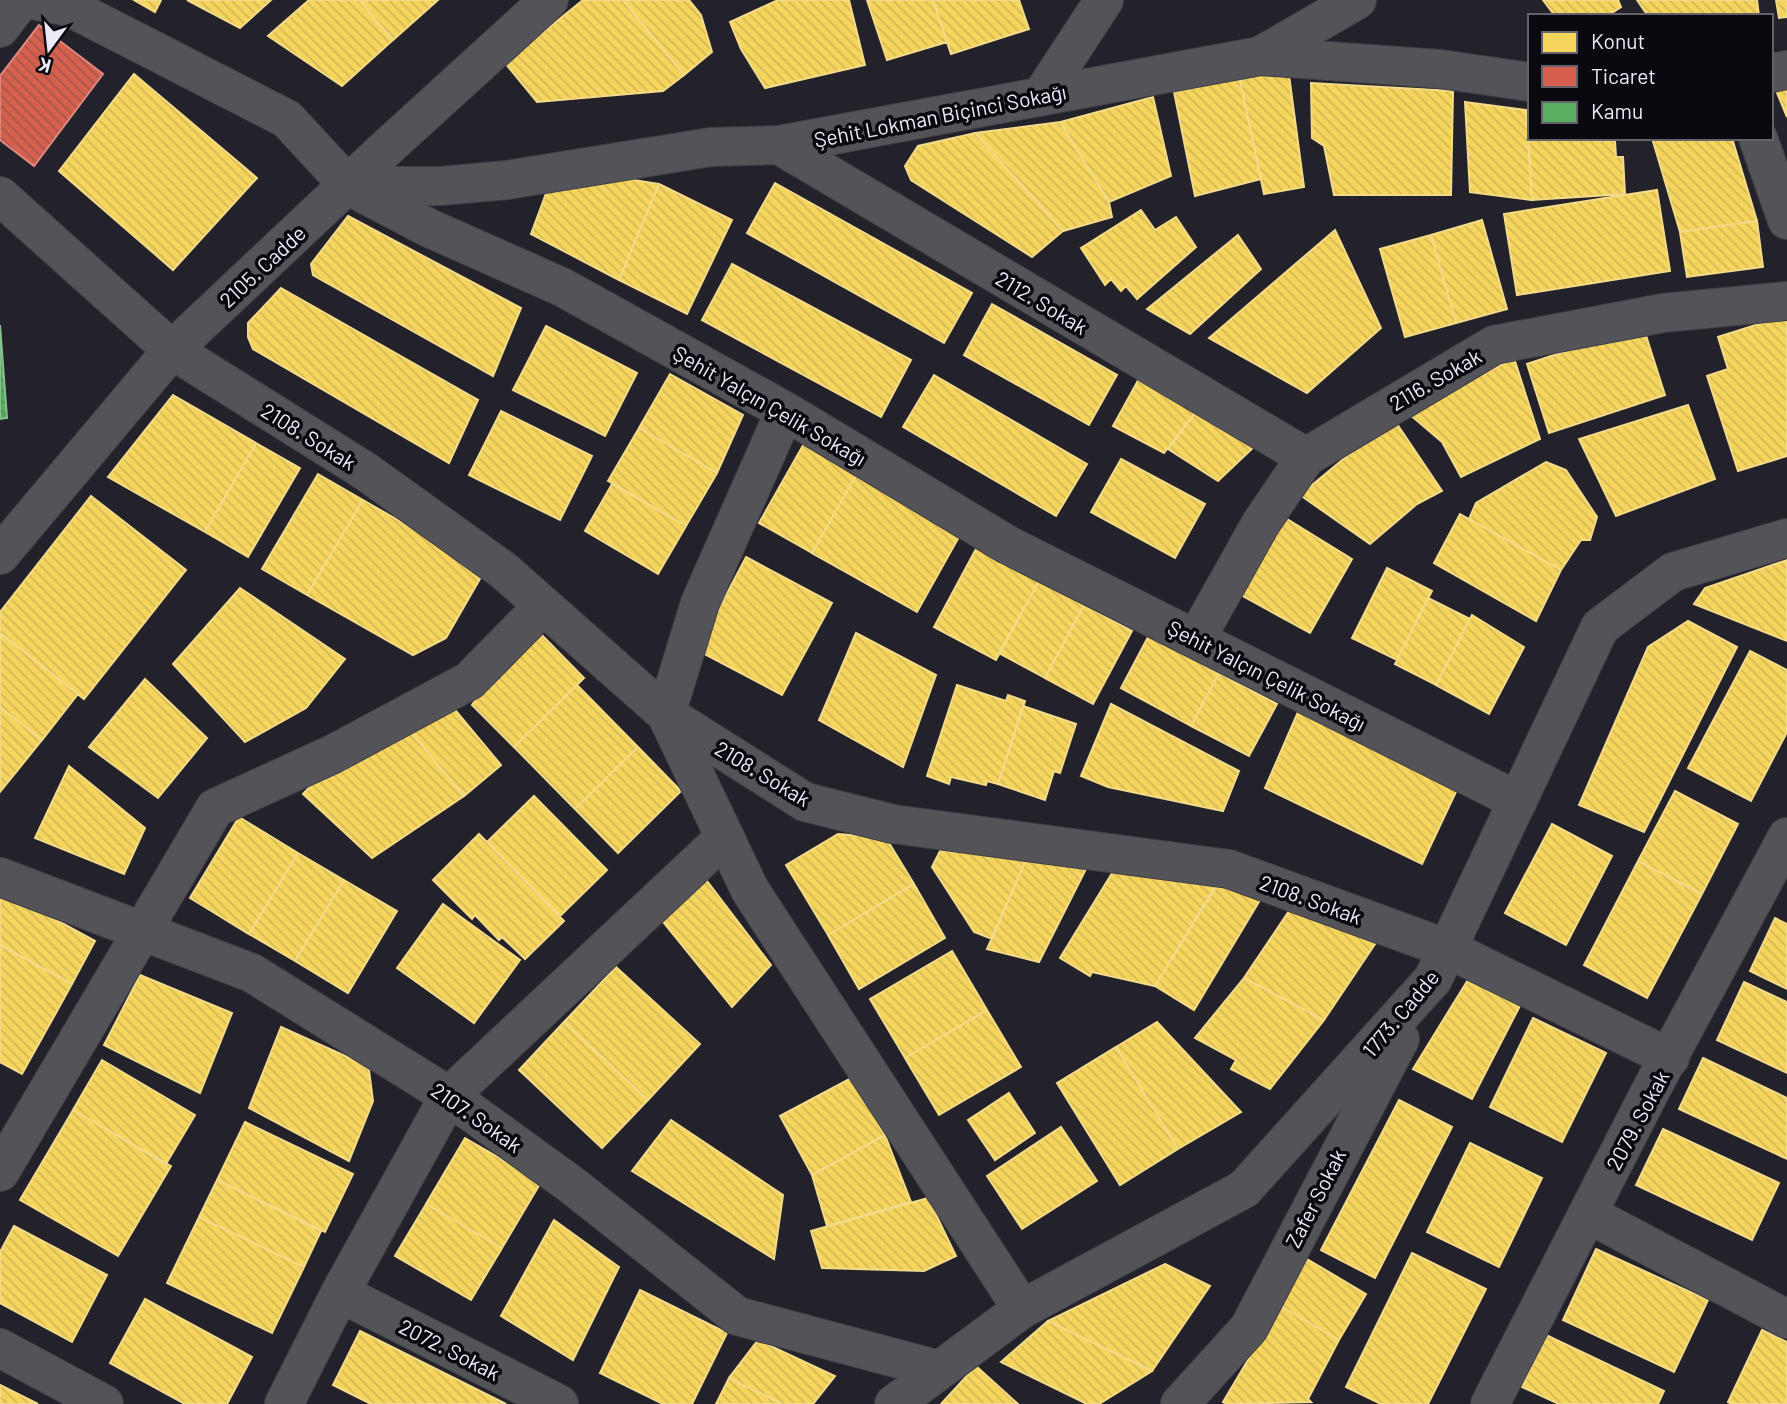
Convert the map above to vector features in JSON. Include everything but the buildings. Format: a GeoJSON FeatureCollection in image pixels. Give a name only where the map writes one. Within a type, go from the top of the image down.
{"type":"FeatureCollection","features":[{"type":"Feature","properties":{"kind":"street"},"geometry":{"type":"LineString","coordinates":[[0,28],[21,0]]}},
{"type":"Feature","properties":{"kind":"street","name":"Şehit Yalçın Çelik Sokağı"},"geometry":{"type":"LineString","coordinates":[[33,0],[69,7],[287,119],[349,186],[429,228],[562,287],[785,411],[1008,545],[1518,801]]}},
{"type":"Feature","properties":{"kind":"street","name":"2105. Cadde"},"geometry":{"type":"LineString","coordinates":[[0,555],[172,350],[548,0]]}},
{"type":"Feature","properties":{"kind":"street"},"geometry":{"type":"LineString","coordinates":[[1042,95],[1104,0]]}},
{"type":"Feature","properties":{"kind":"street"},"geometry":{"type":"LineString","coordinates":[[1260,55],[1357,0]]}},
{"type":"Feature","properties":{"kind":"street","name":"Şehit Lokman Biçinci Sokağı"},"geometry":{"type":"LineString","coordinates":[[349,186],[467,183],[711,147],[779,145],[846,135],[1260,55],[1440,69],[1528,82]]}},
{"type":"Feature","properties":{"kind":"street"},"geometry":{"type":"LineString","coordinates":[[1759,140],[1787,219]]}},
{"type":"Feature","properties":{"kind":"street","name":"2112. Sokak"},"geometry":{"type":"LineString","coordinates":[[779,145],[1306,457]]}},
{"type":"Feature","properties":{"kind":"street","name":"2108. Sokak"},"geometry":{"type":"LineString","coordinates":[[0,196],[172,350],[365,471],[503,570],[666,714],[804,802],[893,824],[1229,869],[1441,964],[1670,1058]]}},
{"type":"Feature","properties":{"kind":"street","name":"2116. Sokak"},"geometry":{"type":"LineString","coordinates":[[1196,639],[1261,523],[1306,457],[1494,345],[1663,313],[1787,301]]}},
{"type":"Feature","properties":{"kind":"street"},"geometry":{"type":"LineString","coordinates":[[785,411],[701,603],[666,714],[750,890],[1022,1309]]}},
{"type":"Feature","properties":{"kind":"street","name":"1773. Cadde"},"geometry":{"type":"LineString","coordinates":[[894,1404],[1022,1309],[1244,1189],[1441,964],[1600,627],[1674,572],[1787,538]]}},
{"type":"Feature","properties":{"kind":"street"},"geometry":{"type":"LineString","coordinates":[[0,1172],[215,808],[333,754],[469,681],[543,606]]}},
{"type":"Feature","properties":{"kind":"street"},"geometry":{"type":"LineString","coordinates":[[284,1404],[340,1293],[449,1096],[725,837]]}},
{"type":"Feature","properties":{"kind":"street","name":"2079. Sokak"},"geometry":{"type":"LineString","coordinates":[[1490,1404],[1787,837]]}},
{"type":"Feature","properties":{"kind":"street","name":"2107. Sokak"},"geometry":{"type":"LineString","coordinates":[[0,877],[252,973],[449,1096],[573,1186],[737,1316],[940,1370]]}},
{"type":"Feature","properties":{"kind":"street","name":"Zafer Sokak"},"geometry":{"type":"LineString","coordinates":[[1180,1404],[1249,1328],[1365,1101],[1441,964]]}},
{"type":"Feature","properties":{"kind":"street"},"geometry":{"type":"LineString","coordinates":[[1588,1214],[1787,1319]]}},
{"type":"Feature","properties":{"kind":"street","name":"2072. Sokak"},"geometry":{"type":"LineString","coordinates":[[340,1293],[559,1404]]}},
{"type":"Feature","properties":{"kind":"street"},"geometry":{"type":"LineString","coordinates":[[0,1348],[104,1404]]}}]}
